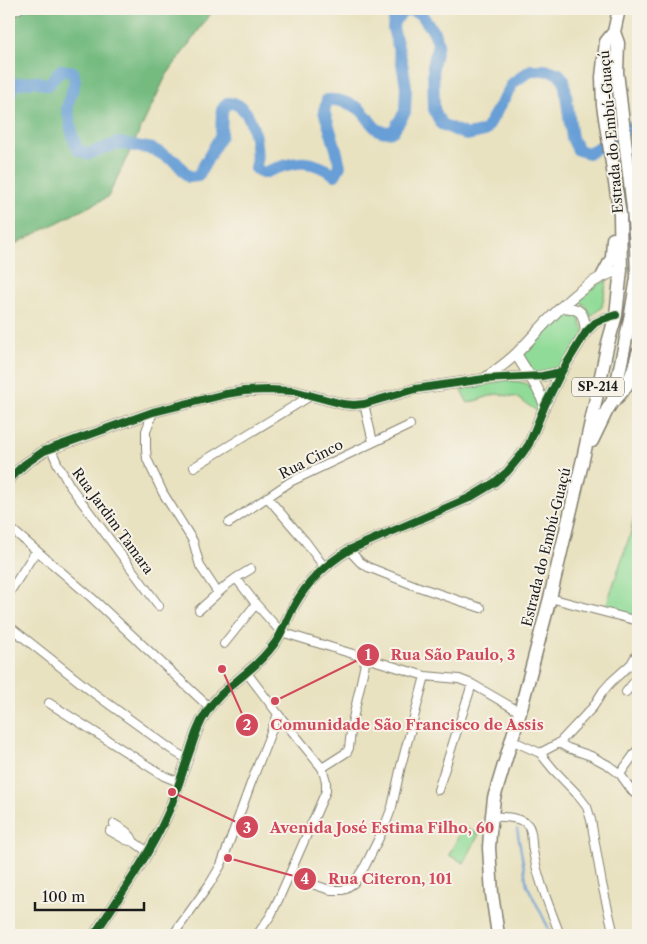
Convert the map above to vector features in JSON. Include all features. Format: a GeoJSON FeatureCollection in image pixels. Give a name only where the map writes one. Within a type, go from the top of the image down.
{"type":"FeatureCollection","features":[{"type":"Feature","properties":{"kind":"main road","name":"Estrada do Embú-Guaçú"},"geometry":{"type":"LineString","coordinates":[[498,935],[492,894],[489,848],[494,798],[520,712],[550,598],[616,315],[621,270],[620,216],[603,105],[602,77],[606,42],[614,32],[620,9]]}},
{"type":"Feature","properties":{"kind":"main road","name":"Estrada do Embú-Guaçú"},"geometry":{"type":"LineString","coordinates":[[583,460],[612,402],[638,278],[630,174],[620,101],[618,43],[614,32]]}},
{"type":"Feature","properties":{"kind":"main road"},"geometry":{"type":"LineString","coordinates":[[603,276],[612,258],[615,182]]}},
{"type":"Feature","properties":{"kind":"main road"},"geometry":{"type":"LineString","coordinates":[[621,270],[638,278]]}},
{"type":"Feature","properties":{"kind":"main road"},"geometry":{"type":"LineString","coordinates":[[616,315],[631,314]]}},
{"type":"Feature","properties":{"kind":"main road"},"geometry":{"type":"LineString","coordinates":[[612,402],[626,388],[638,353]]}},
{"type":"Feature","properties":{"kind":"street"},"geometry":{"type":"LineString","coordinates":[[9,13],[19,9]]}},
{"type":"Feature","properties":{"kind":"street"},"geometry":{"type":"LineString","coordinates":[[484,379],[516,354],[561,306],[603,276],[621,270]]}},
{"type":"Feature","properties":{"kind":"street"},"geometry":{"type":"LineString","coordinates":[[561,306],[576,308],[580,311],[584,319],[586,332]]}},
{"type":"Feature","properties":{"kind":"street"},"geometry":{"type":"LineString","coordinates":[[94,935],[148,852],[166,818],[200,724],[209,707],[262,659],[281,632],[306,587],[325,568],[349,550],[461,502],[483,491],[507,472],[529,444],[562,371],[586,332],[603,319],[616,315]]}},
{"type":"Feature","properties":{"kind":"street"},"geometry":{"type":"LineString","coordinates":[[516,354],[545,405]]}},
{"type":"Feature","properties":{"kind":"street"},"geometry":{"type":"LineString","coordinates":[[9,480],[25,464],[44,451],[153,412],[244,391],[294,391],[342,404],[354,405],[364,404],[415,389],[484,379],[530,377],[562,371]]}},
{"type":"Feature","properties":{"kind":"street"},"geometry":{"type":"LineString","coordinates":[[194,467],[312,395]]}},
{"type":"Feature","properties":{"kind":"street"},"geometry":{"type":"LineString","coordinates":[[364,404],[373,442]]}},
{"type":"Feature","properties":{"kind":"street"},"geometry":{"type":"LineString","coordinates":[[153,412],[146,431],[147,459],[163,494],[194,541],[200,566],[218,593]]}},
{"type":"Feature","properties":{"kind":"street","name":"Rua Cinco"},"geometry":{"type":"LineString","coordinates":[[228,524],[290,482],[410,425]]}},
{"type":"Feature","properties":{"kind":"street","name":"Rua Jardim Tamara"},"geometry":{"type":"LineString","coordinates":[[51,449],[70,486],[159,606]]}},
{"type":"Feature","properties":{"kind":"street"},"geometry":{"type":"LineString","coordinates":[[267,497],[305,541],[325,568]]}},
{"type":"Feature","properties":{"kind":"street"},"geometry":{"type":"LineString","coordinates":[[9,527],[92,598],[209,707]]}},
{"type":"Feature","properties":{"kind":"street"},"geometry":{"type":"LineString","coordinates":[[349,550],[360,562],[368,567],[481,608]]}},
{"type":"Feature","properties":{"kind":"street"},"geometry":{"type":"LineString","coordinates":[[9,593],[36,551]]}},
{"type":"Feature","properties":{"kind":"street"},"geometry":{"type":"LineString","coordinates":[[200,610],[236,578],[251,569]]}},
{"type":"Feature","properties":{"kind":"street"},"geometry":{"type":"LineString","coordinates":[[236,578],[281,632],[425,676],[459,679],[472,684],[520,712]]}},
{"type":"Feature","properties":{"kind":"street"},"geometry":{"type":"LineString","coordinates":[[550,598],[638,621]]}},
{"type":"Feature","properties":{"kind":"street"},"geometry":{"type":"LineString","coordinates":[[224,644],[256,604]]}},
{"type":"Feature","properties":{"kind":"street"},"geometry":{"type":"LineString","coordinates":[[9,626],[95,694],[187,759]]}},
{"type":"Feature","properties":{"kind":"street"},"geometry":{"type":"LineString","coordinates":[[540,753],[559,743],[593,707],[611,682],[631,664],[638,652]]}},
{"type":"Feature","properties":{"kind":"street"},"geometry":{"type":"LineString","coordinates":[[322,768],[347,752],[349,748],[352,723],[366,658]]}},
{"type":"Feature","properties":{"kind":"street"},"geometry":{"type":"LineString","coordinates":[[247,673],[322,768],[326,781],[326,790],[291,872],[271,915],[257,935]]}},
{"type":"Feature","properties":{"kind":"street"},"geometry":{"type":"LineString","coordinates":[[291,872],[315,885],[330,890],[343,890],[354,883],[365,866],[389,814],[425,676]]}},
{"type":"Feature","properties":{"kind":"street"},"geometry":{"type":"LineString","coordinates":[[626,692],[638,677]]}},
{"type":"Feature","properties":{"kind":"street"},"geometry":{"type":"LineString","coordinates":[[438,790],[472,684]]}},
{"type":"Feature","properties":{"kind":"street"},"geometry":{"type":"LineString","coordinates":[[49,703],[164,776],[178,782]]}},
{"type":"Feature","properties":{"kind":"street"},"geometry":{"type":"LineString","coordinates":[[173,935],[221,865],[278,714]]}},
{"type":"Feature","properties":{"kind":"street"},"geometry":{"type":"LineString","coordinates":[[511,740],[540,753],[587,807],[614,935]]}},
{"type":"Feature","properties":{"kind":"street"},"geometry":{"type":"LineString","coordinates":[[559,743],[602,762],[620,774],[638,796]]}},
{"type":"Feature","properties":{"kind":"street"},"geometry":{"type":"LineString","coordinates":[[620,774],[638,749]]}},
{"type":"Feature","properties":{"kind":"street"},"geometry":{"type":"LineString","coordinates":[[492,816],[506,817],[526,823],[530,827],[536,867],[560,935]]}},
{"type":"Feature","properties":{"kind":"street"},"geometry":{"type":"LineString","coordinates":[[112,827],[126,840],[134,842],[148,852]]}},
{"type":"Feature","properties":{"kind":"green space"},"geometry":{"type":"Polygon","coordinates":[[[9,9],[214,9],[166,76],[108,197],[9,247],[9,9]]]}},
{"type":"Feature","properties":{"kind":"green space"},"geometry":{"type":"Polygon","coordinates":[[[607,279],[602,307],[590,317],[586,306],[576,300],[607,279]]]}},
{"type":"Feature","properties":{"kind":"green space"},"geometry":{"type":"Polygon","coordinates":[[[560,309],[575,309],[585,333],[563,368],[530,376],[517,354],[560,309]]]}},
{"type":"Feature","properties":{"kind":"green space"},"geometry":{"type":"Polygon","coordinates":[[[509,380],[525,383],[535,390],[539,403],[537,411],[516,397],[496,394],[468,403],[460,389],[509,380]]]}},
{"type":"Feature","properties":{"kind":"green space"},"geometry":{"type":"Polygon","coordinates":[[[638,500],[638,621],[605,609],[630,535],[638,500]]]}},
{"type":"Feature","properties":{"kind":"green space"},"geometry":{"type":"Polygon","coordinates":[[[463,827],[479,834],[464,863],[449,855],[463,827]]]}},
{"type":"Feature","properties":{"kind":"waterway"},"geometry":{"type":"LineString","coordinates":[[9,99],[14,84],[35,81],[48,85],[61,70],[73,72],[75,81],[67,107],[73,138],[78,150],[88,154],[118,143],[153,149],[176,162],[189,177],[198,176],[221,135],[222,110],[227,103],[236,104],[244,110],[253,128],[256,169],[264,173],[291,164],[306,163],[314,164],[335,175],[340,166],[324,111],[327,100],[339,101],[354,106],[363,112],[380,131],[393,131],[405,112],[406,86],[393,28],[394,21],[404,11],[410,10],[421,14],[434,32],[438,43],[433,66],[434,109],[441,124],[467,135],[485,131],[513,83],[531,70],[543,70],[559,74],[564,80],[572,138],[578,150],[589,153],[631,127],[638,125]]}},
{"type":"Feature","properties":{"kind":"waterway"},"geometry":{"type":"LineString","coordinates":[[517,829],[527,885],[552,935]]}},
{"type":"Feature","properties":{"kind":"cycle path"},"geometry":{"type":"LineString","coordinates":[[94,935],[151,847],[167,815],[198,727],[203,718],[219,696],[254,666],[272,647],[299,597],[311,581],[333,561],[349,550],[469,498],[494,483],[507,472],[529,444],[562,371],[586,332],[595,323],[616,315]]}},
{"type":"Feature","properties":{"kind":"cycle path"},"geometry":{"type":"LineString","coordinates":[[9,480],[25,464],[44,451],[153,412],[226,394],[244,391],[294,391],[343,404],[354,405],[364,404],[415,389],[484,379],[542,376],[562,371]]}},
{"type":"Feature","properties":{"kind":"place","name":"Comunidade São Francisco de Assis"},"geometry":{"type":"Point","coordinates":[222,669]}},
{"type":"Feature","properties":{"kind":"place","name":"Rua São Paulo, 3"},"geometry":{"type":"Point","coordinates":[275,701]}},
{"type":"Feature","properties":{"kind":"place","name":"Avenida José Estima Filho, 60"},"geometry":{"type":"Point","coordinates":[172,792]}},
{"type":"Feature","properties":{"kind":"place","name":"Rua Citeron, 101"},"geometry":{"type":"Point","coordinates":[228,858]}}]}
